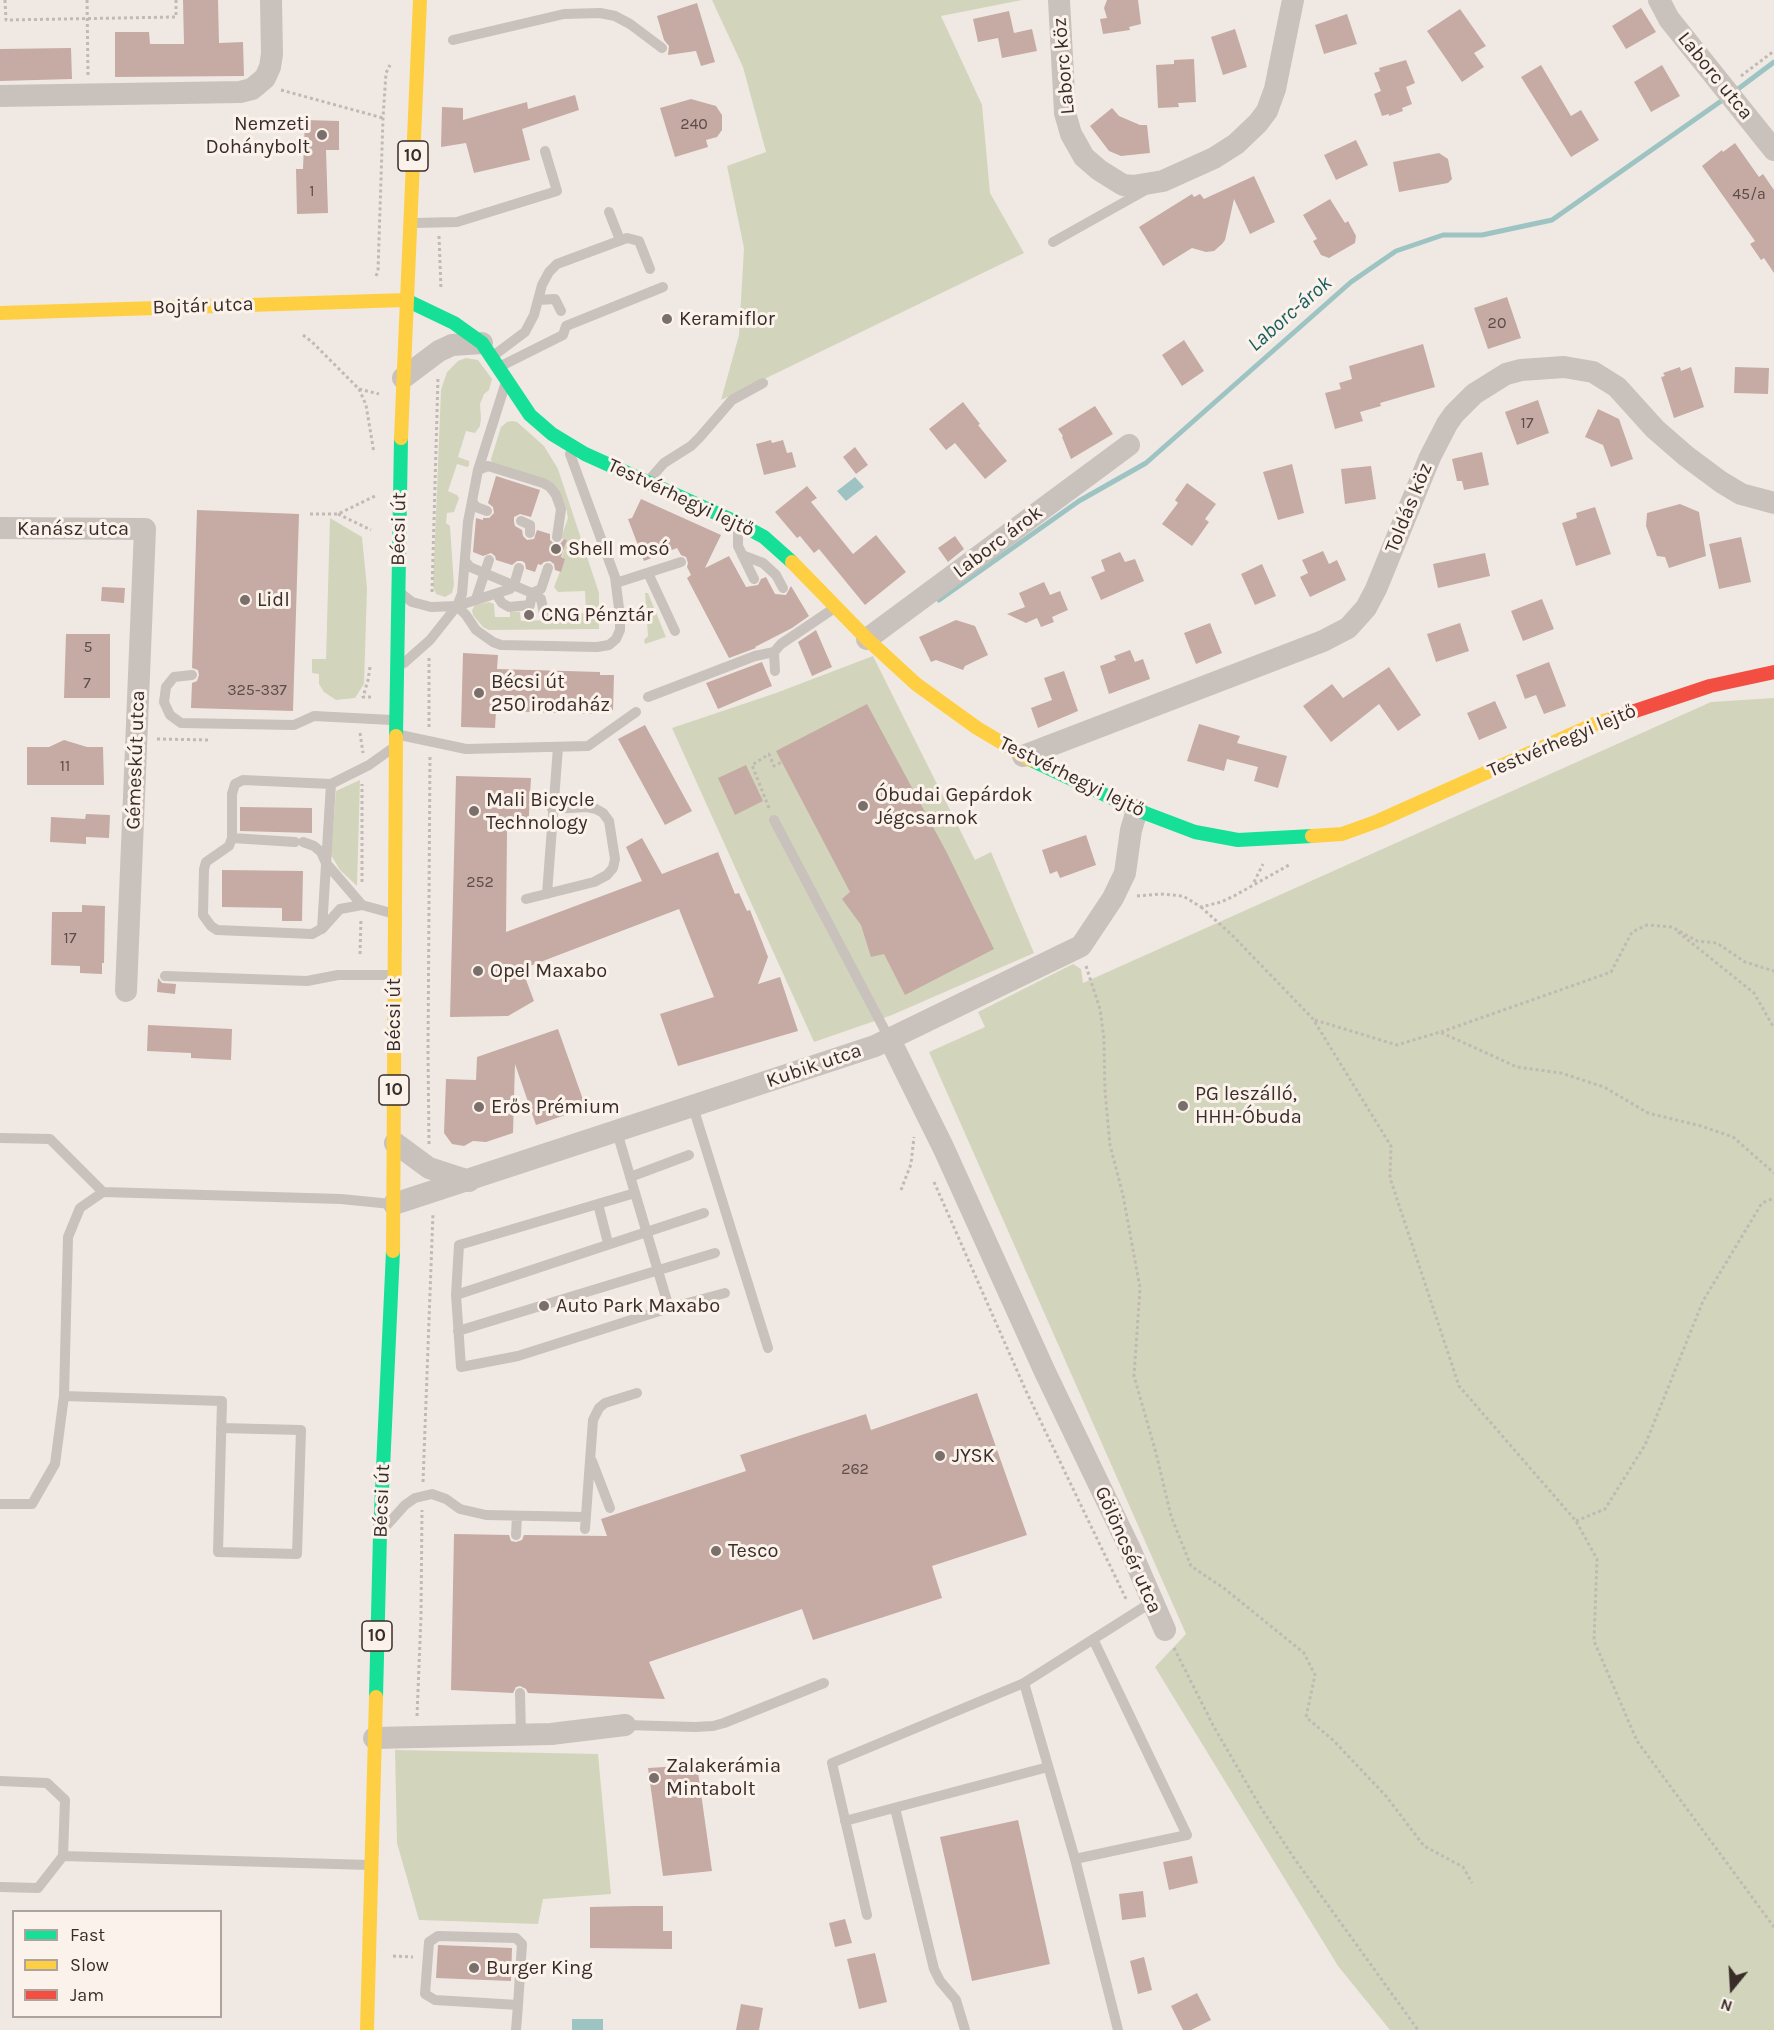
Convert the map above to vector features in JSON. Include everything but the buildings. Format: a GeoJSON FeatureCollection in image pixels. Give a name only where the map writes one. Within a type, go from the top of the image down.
{"type":"FeatureCollection","features":[{"type":"Feature","properties":{"kind":"main road","name":"Bécsi út"},"geometry":{"type":"LineString","coordinates":[[367,2030],[380,1534],[394,1204],[396,734],[403,378],[420,0]]}},
{"type":"Feature","properties":{"kind":"main road","name":"Testvérhegyi lejtő"},"geometry":{"type":"LineString","coordinates":[[406,300],[440,315],[469,333],[491,356],[506,381],[539,424],[565,442],[585,454],[648,481],[764,537],[790,560],[867,639],[944,706],[1023,756],[1137,810],[1195,832],[1238,840],[1289,840],[1342,834],[1378,821],[1597,723],[1710,686],[1774,672]]}},
{"type":"Feature","properties":{"kind":"main road","name":"Bojtár utca"},"geometry":{"type":"LineString","coordinates":[[0,313],[406,300]]}},
{"type":"Feature","properties":{"kind":"street"},"geometry":{"type":"LineString","coordinates":[[0,96],[240,92],[252,89],[265,78],[272,54],[271,0]]}},
{"type":"Feature","properties":{"kind":"street","name":"Laborc köz"},"geometry":{"type":"LineString","coordinates":[[1059,0],[1065,113],[1075,143],[1084,157],[1099,170],[1123,185],[1141,186],[1163,181],[1214,158],[1236,144],[1254,127],[1267,111],[1275,89],[1293,0]]}},
{"type":"Feature","properties":{"kind":"street","name":"Laborc utca"},"geometry":{"type":"LineString","coordinates":[[1659,0],[1669,18],[1774,150]]}},
{"type":"Feature","properties":{"kind":"street"},"geometry":{"type":"LineString","coordinates":[[403,378],[439,351],[452,345],[491,356]]}},
{"type":"Feature","properties":{"kind":"street","name":"Toldás köz"},"geometry":{"type":"LineString","coordinates":[[1023,756],[1323,641],[1348,628],[1366,608],[1376,589],[1441,435],[1454,414],[1474,394],[1506,374],[1521,370],[1564,367],[1593,372],[1617,387],[1655,429],[1721,482],[1741,494],[1774,503]]}},
{"type":"Feature","properties":{"kind":"street","name":"Laborc árok"},"geometry":{"type":"LineString","coordinates":[[867,639],[1129,445]]}},
{"type":"Feature","properties":{"kind":"street","name":"Kanász utca"},"geometry":{"type":"LineString","coordinates":[[0,528],[145,530]]}},
{"type":"Feature","properties":{"kind":"street","name":"Gémeskút utca"},"geometry":{"type":"LineString","coordinates":[[126,991],[145,530]]}},
{"type":"Feature","properties":{"kind":"street"},"geometry":{"type":"LineString","coordinates":[[1081,946],[1113,898],[1125,873],[1131,830],[1137,810]]}},
{"type":"Feature","properties":{"kind":"street","name":"Kubik utca"},"geometry":{"type":"LineString","coordinates":[[394,1204],[890,1040],[1081,946]]}},
{"type":"Feature","properties":{"kind":"street","name":"Gölöncsér utca"},"geometry":{"type":"LineString","coordinates":[[890,1040],[943,1147],[1050,1382],[1129,1547],[1143,1608],[1165,1630]]}},
{"type":"Feature","properties":{"kind":"street"},"geometry":{"type":"LineString","coordinates":[[395,1143],[429,1168],[469,1181]]}},
{"type":"Feature","properties":{"kind":"street"},"geometry":{"type":"LineString","coordinates":[[374,1738],[551,1734],[625,1725]]}},
{"type":"Feature","properties":{"kind":"lane"},"geometry":{"type":"LineString","coordinates":[[453,40],[564,15],[600,13],[615,16],[630,24],[662,48]]}},
{"type":"Feature","properties":{"kind":"lane"},"geometry":{"type":"LineString","coordinates":[[410,224],[457,222],[557,190],[544,152]]}},
{"type":"Feature","properties":{"kind":"lane"},"geometry":{"type":"LineString","coordinates":[[1053,242],[1163,181]]}},
{"type":"Feature","properties":{"kind":"lane"},"geometry":{"type":"LineString","coordinates":[[609,212],[620,240]]}},
{"type":"Feature","properties":{"kind":"lane"},"geometry":{"type":"LineString","coordinates":[[491,356],[525,332],[534,315],[542,285],[556,264],[627,238],[639,241],[650,269]]}},
{"type":"Feature","properties":{"kind":"lane"},"geometry":{"type":"LineString","coordinates":[[491,356],[563,335],[566,326],[663,287]]}},
{"type":"Feature","properties":{"kind":"lane"},"geometry":{"type":"LineString","coordinates":[[538,300],[555,299],[561,311]]}},
{"type":"Feature","properties":{"kind":"lane"},"geometry":{"type":"LineString","coordinates":[[397,669],[430,640],[457,606],[462,594],[468,522],[478,470],[506,381]]}},
{"type":"Feature","properties":{"kind":"lane"},"geometry":{"type":"LineString","coordinates":[[648,481],[664,463],[696,441],[732,400],[763,383]]}},
{"type":"Feature","properties":{"kind":"lane"},"geometry":{"type":"LineString","coordinates":[[457,606],[476,630],[501,645],[597,647],[609,645],[616,639],[620,630],[616,583],[582,483],[565,442]]}},
{"type":"Feature","properties":{"kind":"lane"},"geometry":{"type":"LineString","coordinates":[[478,470],[488,465],[550,487],[561,509],[557,537]]}},
{"type":"Feature","properties":{"kind":"lane"},"geometry":{"type":"LineString","coordinates":[[472,501],[476,507],[487,511]]}},
{"type":"Feature","properties":{"kind":"lane"},"geometry":{"type":"LineString","coordinates":[[521,521],[530,525],[530,533]]}},
{"type":"Feature","properties":{"kind":"lane"},"geometry":{"type":"LineString","coordinates":[[738,523],[738,546],[754,579]]}},
{"type":"Feature","properties":{"kind":"lane"},"geometry":{"type":"LineString","coordinates":[[742,555],[763,563],[776,574],[783,588]]}},
{"type":"Feature","properties":{"kind":"lane"},"geometry":{"type":"LineString","coordinates":[[476,600],[489,560]]}},
{"type":"Feature","properties":{"kind":"lane"},"geometry":{"type":"LineString","coordinates":[[465,561],[470,567],[541,598],[544,614]]}},
{"type":"Feature","properties":{"kind":"lane"},"geometry":{"type":"LineString","coordinates":[[616,583],[681,562]]}},
{"type":"Feature","properties":{"kind":"lane"},"geometry":{"type":"LineString","coordinates":[[398,591],[412,602],[431,607],[457,606],[510,589],[514,585],[519,568]]}},
{"type":"Feature","properties":{"kind":"lane"},"geometry":{"type":"LineString","coordinates":[[532,593],[541,589],[548,568]]}},
{"type":"Feature","properties":{"kind":"lane"},"geometry":{"type":"LineString","coordinates":[[648,573],[675,631]]}},
{"type":"Feature","properties":{"kind":"lane"},"geometry":{"type":"LineString","coordinates":[[496,594],[502,603],[509,607],[530,605],[532,593]]}},
{"type":"Feature","properties":{"kind":"lane"},"geometry":{"type":"LineString","coordinates":[[648,697],[755,656],[774,652],[781,644],[836,607]]}},
{"type":"Feature","properties":{"kind":"lane"},"geometry":{"type":"LineString","coordinates":[[774,652],[775,671]]}},
{"type":"Feature","properties":{"kind":"lane"},"geometry":{"type":"LineString","coordinates":[[192,675],[174,677],[165,687],[164,702],[170,715],[181,723],[294,725],[314,716],[357,718],[396,734],[466,749],[588,747],[636,712]]}},
{"type":"Feature","properties":{"kind":"lane"},"geometry":{"type":"LineString","coordinates":[[395,914],[362,905],[340,909],[322,929],[312,934],[217,930],[203,915],[204,869],[206,862],[229,846],[232,838],[232,794],[235,784],[243,780],[331,784],[363,769],[396,734]]}},
{"type":"Feature","properties":{"kind":"lane"},"geometry":{"type":"LineString","coordinates":[[547,894],[558,747]]}},
{"type":"Feature","properties":{"kind":"lane"},"geometry":{"type":"LineString","coordinates":[[322,929],[331,784]]}},
{"type":"Feature","properties":{"kind":"lane"},"geometry":{"type":"LineString","coordinates":[[526,899],[594,882],[607,875],[613,868],[615,859],[609,820],[603,813],[596,808],[586,807],[552,809]]}},
{"type":"Feature","properties":{"kind":"lane"},"geometry":{"type":"LineString","coordinates":[[774,820],[890,1040]]}},
{"type":"Feature","properties":{"kind":"lane"},"geometry":{"type":"LineString","coordinates":[[232,838],[299,842],[314,846],[362,905]]}},
{"type":"Feature","properties":{"kind":"lane"},"geometry":{"type":"LineString","coordinates":[[165,976],[308,981],[338,975],[394,975]]}},
{"type":"Feature","properties":{"kind":"lane"},"geometry":{"type":"LineString","coordinates":[[693,1107],[768,1348]]}},
{"type":"Feature","properties":{"kind":"lane"},"geometry":{"type":"LineString","coordinates":[[617,1132],[669,1308]]}},
{"type":"Feature","properties":{"kind":"lane"},"geometry":{"type":"LineString","coordinates":[[0,1138],[50,1139],[103,1192]]}},
{"type":"Feature","properties":{"kind":"lane"},"geometry":{"type":"LineString","coordinates":[[630,1177],[689,1155]]}},
{"type":"Feature","properties":{"kind":"lane"},"geometry":{"type":"LineString","coordinates":[[0,1504],[32,1504],[55,1464],[64,1396],[68,1237],[80,1208],[103,1192],[341,1199],[394,1204]]}},
{"type":"Feature","properties":{"kind":"lane"},"geometry":{"type":"LineString","coordinates":[[635,1193],[459,1245],[456,1294],[460,1367],[518,1356],[669,1308],[725,1293]]}},
{"type":"Feature","properties":{"kind":"lane"},"geometry":{"type":"LineString","coordinates":[[598,1204],[608,1243]]}},
{"type":"Feature","properties":{"kind":"lane"},"geometry":{"type":"LineString","coordinates":[[456,1294],[704,1213]]}},
{"type":"Feature","properties":{"kind":"lane"},"geometry":{"type":"LineString","coordinates":[[459,1331],[715,1253]]}},
{"type":"Feature","properties":{"kind":"lane"},"geometry":{"type":"LineString","coordinates":[[585,1529],[594,1420],[604,1403],[637,1393]]}},
{"type":"Feature","properties":{"kind":"lane"},"geometry":{"type":"LineString","coordinates":[[64,1396],[222,1401],[221,1428],[218,1552],[297,1554],[301,1430],[221,1428]]}},
{"type":"Feature","properties":{"kind":"lane"},"geometry":{"type":"LineString","coordinates":[[590,1456],[599,1485],[610,1508]]}},
{"type":"Feature","properties":{"kind":"lane"},"geometry":{"type":"LineString","coordinates":[[380,1534],[405,1505],[422,1495],[439,1496],[469,1512],[517,1516],[586,1517]]}},
{"type":"Feature","properties":{"kind":"lane"},"geometry":{"type":"LineString","coordinates":[[516,1535],[517,1516]]}},
{"type":"Feature","properties":{"kind":"lane"},"geometry":{"type":"LineString","coordinates":[[867,1915],[831,1763],[1024,1683],[1143,1608]]}},
{"type":"Feature","properties":{"kind":"lane"},"geometry":{"type":"LineString","coordinates":[[1075,1859],[1187,1835],[1093,1639]]}},
{"type":"Feature","properties":{"kind":"lane"},"geometry":{"type":"LineString","coordinates":[[625,1725],[695,1727],[724,1724],[824,1683]]}},
{"type":"Feature","properties":{"kind":"lane"},"geometry":{"type":"LineString","coordinates":[[1024,1683],[1075,1859],[1118,2030]]}},
{"type":"Feature","properties":{"kind":"lane"},"geometry":{"type":"LineString","coordinates":[[520,1693],[521,1734]]}},
{"type":"Feature","properties":{"kind":"lane"},"geometry":{"type":"LineString","coordinates":[[845,1821],[1048,1767]]}},
{"type":"Feature","properties":{"kind":"lane"},"geometry":{"type":"LineString","coordinates":[[0,1781],[47,1783],[64,1800],[63,1856],[38,1888],[0,1887]]}},
{"type":"Feature","properties":{"kind":"lane"},"geometry":{"type":"LineString","coordinates":[[895,1808],[934,1969],[940,1981],[956,2000],[965,2030]]}},
{"type":"Feature","properties":{"kind":"lane"},"geometry":{"type":"LineString","coordinates":[[63,1856],[372,1865]]}},
{"type":"Feature","properties":{"kind":"lane"},"geometry":{"type":"LineString","coordinates":[[516,2030],[519,2005],[522,1944],[516,1938],[438,1936],[429,1942],[425,1994],[435,2000],[519,2005]]}},
{"type":"Feature","properties":{"kind":"path"},"geometry":{"type":"LineString","coordinates":[[5,0],[6,20],[176,17],[176,0]]}},
{"type":"Feature","properties":{"kind":"path"},"geometry":{"type":"LineString","coordinates":[[87,0],[88,94]]}},
{"type":"Feature","properties":{"kind":"path"},"geometry":{"type":"LineString","coordinates":[[1726,88],[1774,51]]}},
{"type":"Feature","properties":{"kind":"path"},"geometry":{"type":"LineString","coordinates":[[259,84],[383,118]]}},
{"type":"Feature","properties":{"kind":"path"},"geometry":{"type":"LineString","coordinates":[[439,223],[440,315]]}},
{"type":"Feature","properties":{"kind":"path"},"geometry":{"type":"LineString","coordinates":[[303,335],[320,349],[359,390],[366,405],[375,460]]}},
{"type":"Feature","properties":{"kind":"path"},"geometry":{"type":"LineString","coordinates":[[431,607],[439,351]]}},
{"type":"Feature","properties":{"kind":"path"},"geometry":{"type":"LineString","coordinates":[[359,390],[384,395]]}},
{"type":"Feature","properties":{"kind":"path"},"geometry":{"type":"LineString","coordinates":[[338,514],[371,530]]}},
{"type":"Feature","properties":{"kind":"path"},"geometry":{"type":"LineString","coordinates":[[429,1168],[431,792],[428,697],[430,640]]}},
{"type":"Feature","properties":{"kind":"path"},"geometry":{"type":"LineString","coordinates":[[360,954],[363,749],[357,718],[363,697]]}},
{"type":"Feature","properties":{"kind":"path"},"geometry":{"type":"LineString","coordinates":[[137,739],[210,740]]}},
{"type":"Feature","properties":{"kind":"path"},"geometry":{"type":"LineString","coordinates":[[774,820],[752,765],[769,754],[774,766],[782,762]]}},
{"type":"Feature","properties":{"kind":"path"},"geometry":{"type":"LineString","coordinates":[[1201,907],[1227,899],[1296,861]]}},
{"type":"Feature","properties":{"kind":"path"},"geometry":{"type":"LineString","coordinates":[[1113,898],[1160,894],[1184,896],[1201,907],[1232,935],[1313,1019],[1391,1146],[1390,1178],[1459,1386],[1576,1521],[1597,1559],[1594,1641],[1636,1741],[1774,1927]]}},
{"type":"Feature","properties":{"kind":"path"},"geometry":{"type":"LineString","coordinates":[[1313,1019],[1397,1045],[1611,972],[1632,932],[1647,925],[1672,927],[1697,941],[1717,943],[1745,962],[1774,971]]}},
{"type":"Feature","properties":{"kind":"path"},"geometry":{"type":"LineString","coordinates":[[1672,927],[1754,993],[1774,1028]]}},
{"type":"Feature","properties":{"kind":"path"},"geometry":{"type":"LineString","coordinates":[[1081,946],[1100,1009],[1110,1144],[1140,1288],[1134,1376],[1171,1515],[1191,1566],[1225,1589],[1304,1653],[1316,1675],[1306,1717],[1334,1741],[1386,1796],[1424,1846],[1463,1866],[1472,1883]]}},
{"type":"Feature","properties":{"kind":"path"},"geometry":{"type":"LineString","coordinates":[[1440,1032],[1517,1067],[1561,1073],[1604,1087],[1648,1113],[1701,1126],[1733,1137],[1774,1173]]}},
{"type":"Feature","properties":{"kind":"path"},"geometry":{"type":"LineString","coordinates":[[901,1190],[911,1164],[914,1137],[919,1147]]}},
{"type":"Feature","properties":{"kind":"path"},"geometry":{"type":"LineString","coordinates":[[933,1179],[1026,1391],[1143,1608]]}},
{"type":"Feature","properties":{"kind":"path"},"geometry":{"type":"LineString","coordinates":[[417,1737],[422,1616],[422,1495],[433,1193]]}},
{"type":"Feature","properties":{"kind":"path"},"geometry":{"type":"LineString","coordinates":[[1576,1521],[1605,1509],[1645,1445],[1703,1301],[1762,1203],[1774,1198]]}},
{"type":"Feature","properties":{"kind":"path","name":"Gölöncsér utca"},"geometry":{"type":"LineString","coordinates":[[1165,1630],[1214,1727],[1261,1808],[1294,1858],[1418,2030]]}},
{"type":"Feature","properties":{"kind":"path"},"geometry":{"type":"LineString","coordinates":[[370,1955],[428,1958]]}},
{"type":"Feature","properties":{"kind":"green space"},"geometry":{"type":"Polygon","coordinates":[[[712,0],[1022,0],[941,16],[982,105],[990,193],[1024,253],[721,400],[739,335],[744,248],[727,166],[766,152],[743,67],[712,0]]]}},
{"type":"Feature","properties":{"kind":"green space"},"geometry":{"type":"Polygon","coordinates":[[[466,358],[478,360],[492,379],[489,390],[484,394],[480,404],[480,426],[475,433],[466,431],[458,457],[469,461],[469,466],[457,464],[448,491],[459,498],[454,512],[447,513],[446,523],[450,526],[454,585],[452,593],[445,597],[436,594],[433,587],[441,390],[447,372],[458,361],[466,358]]]}},
{"type":"Feature","properties":{"kind":"green space"},"geometry":{"type":"Polygon","coordinates":[[[512,421],[517,422],[544,446],[558,469],[599,593],[599,629],[489,630],[483,627],[473,615],[472,610],[475,605],[489,602],[494,604],[495,617],[510,617],[510,612],[520,612],[521,621],[551,620],[552,615],[586,613],[585,591],[558,592],[554,587],[565,559],[562,557],[567,540],[561,538],[568,518],[559,492],[492,464],[491,459],[501,427],[512,421]]]}},
{"type":"Feature","properties":{"kind":"green space"},"geometry":{"type":"Polygon","coordinates":[[[330,518],[362,537],[367,588],[364,684],[355,698],[336,700],[324,692],[319,684],[319,674],[312,673],[312,659],[326,659],[330,518]]]}},
{"type":"Feature","properties":{"kind":"green space"},"geometry":{"type":"Polygon","coordinates":[[[645,593],[648,593],[666,637],[645,644],[644,640],[648,636],[645,593]]]}},
{"type":"Feature","properties":{"kind":"green space"},"geometry":{"type":"Polygon","coordinates":[[[873,656],[975,860],[991,852],[1034,953],[892,1015],[814,1042],[672,728],[776,693],[873,656]]]}},
{"type":"Feature","properties":{"kind":"green space"},"geometry":{"type":"Polygon","coordinates":[[[1774,698],[1774,2030],[1390,2030],[1338,1966],[1155,1667],[1186,1634],[929,1052],[985,1027],[978,1012],[1073,964],[1081,969],[1083,983],[1711,702],[1774,698]]]}},
{"type":"Feature","properties":{"kind":"green space"},"geometry":{"type":"Polygon","coordinates":[[[360,780],[357,886],[340,870],[331,855],[336,791],[360,780]]]}},
{"type":"Feature","properties":{"kind":"green space"},"geometry":{"type":"Polygon","coordinates":[[[395,1750],[598,1754],[611,1894],[543,1899],[538,1924],[419,1920],[397,1843],[395,1750]]]}},
{"type":"Feature","properties":{"kind":"water"},"geometry":{"type":"Polygon","coordinates":[[[855,477],[864,487],[846,501],[837,491],[855,477]]]}},
{"type":"Feature","properties":{"kind":"water"},"geometry":{"type":"Polygon","coordinates":[[[572,2019],[603,2019],[603,2030],[572,2030],[572,2019]]]}},
{"type":"Feature","properties":{"kind":"waterway","name":"Laborc-árok"},"geometry":{"type":"LineString","coordinates":[[1738,89],[1774,62]]}},
{"type":"Feature","properties":{"kind":"waterway","name":"Laborc-árok"},"geometry":{"type":"LineString","coordinates":[[939,600],[1079,501],[1146,463],[1351,282],[1396,251],[1443,235],[1482,235],[1552,220],[1724,99]]}},
{"type":"Feature","properties":{"kind":"traffic: fast"},"geometry":{"type":"LineString","coordinates":[[406,300],[454,323],[482,343],[530,415],[552,434],[585,454],[738,523],[764,537],[792,562]]}},
{"type":"Feature","properties":{"kind":"traffic: fast"},"geometry":{"type":"LineString","coordinates":[[396,736],[401,438]]}},
{"type":"Feature","properties":{"kind":"traffic: fast"},"geometry":{"type":"LineString","coordinates":[[1031,760],[1137,810],[1195,832],[1238,840],[1312,836]]}},
{"type":"Feature","properties":{"kind":"traffic: fast"},"geometry":{"type":"LineString","coordinates":[[376,1697],[380,1534],[393,1251]]}},
{"type":"Feature","properties":{"kind":"traffic: slow"},"geometry":{"type":"LineString","coordinates":[[401,438],[420,0]]}},
{"type":"Feature","properties":{"kind":"traffic: slow"},"geometry":{"type":"LineString","coordinates":[[0,313],[406,300]]}},
{"type":"Feature","properties":{"kind":"traffic: slow"},"geometry":{"type":"LineString","coordinates":[[792,562],[867,639],[916,684],[977,728],[1031,760]]}},
{"type":"Feature","properties":{"kind":"traffic: slow"},"geometry":{"type":"LineString","coordinates":[[1312,836],[1342,834],[1378,821],[1597,723],[1614,718]]}},
{"type":"Feature","properties":{"kind":"traffic: slow"},"geometry":{"type":"LineString","coordinates":[[393,1251],[396,736]]}},
{"type":"Feature","properties":{"kind":"traffic: slow"},"geometry":{"type":"LineString","coordinates":[[367,2030],[376,1697]]}},
{"type":"Feature","properties":{"kind":"traffic: jam"},"geometry":{"type":"LineString","coordinates":[[1614,718],[1710,686],[1774,672]]}},
{"type":"Feature","properties":{"kind":"place","name":"Nemzeti Dohánybolt"},"geometry":{"type":"Point","coordinates":[322,135]}},
{"type":"Feature","properties":{"kind":"place","name":"Keramiflor"},"geometry":{"type":"Point","coordinates":[667,319]}},
{"type":"Feature","properties":{"kind":"place","name":"Shell mosó"},"geometry":{"type":"Point","coordinates":[556,549]}},
{"type":"Feature","properties":{"kind":"place","name":"Lidl"},"geometry":{"type":"Point","coordinates":[245,600]}},
{"type":"Feature","properties":{"kind":"place","name":"CNG Pénztár"},"geometry":{"type":"Point","coordinates":[529,615]}},
{"type":"Feature","properties":{"kind":"place","name":"Bécsi út 250 irodaház"},"geometry":{"type":"Point","coordinates":[479,693]}},
{"type":"Feature","properties":{"kind":"place","name":"Óbudai Gepárdok Jégcsarnok"},"geometry":{"type":"Point","coordinates":[863,806]}},
{"type":"Feature","properties":{"kind":"place","name":"Mali Bicycle Technology"},"geometry":{"type":"Point","coordinates":[474,811]}},
{"type":"Feature","properties":{"kind":"place","name":"Opel Maxabo"},"geometry":{"type":"Point","coordinates":[478,971]}},
{"type":"Feature","properties":{"kind":"place","name":"PG leszálló, HHH-Óbuda"},"geometry":{"type":"Point","coordinates":[1183,1106]}},
{"type":"Feature","properties":{"kind":"place","name":"Erős Prémium"},"geometry":{"type":"Point","coordinates":[479,1107]}},
{"type":"Feature","properties":{"kind":"place","name":"Auto Park Maxabo"},"geometry":{"type":"Point","coordinates":[544,1306]}},
{"type":"Feature","properties":{"kind":"place","name":"JYSK"},"geometry":{"type":"Point","coordinates":[940,1456]}},
{"type":"Feature","properties":{"kind":"place","name":"Tesco"},"geometry":{"type":"Point","coordinates":[716,1551]}},
{"type":"Feature","properties":{"kind":"place","name":"Zalakerámia Mintabolt"},"geometry":{"type":"Point","coordinates":[654,1778]}},
{"type":"Feature","properties":{"kind":"place","name":"Burger King"},"geometry":{"type":"Point","coordinates":[474,1968]}}]}
